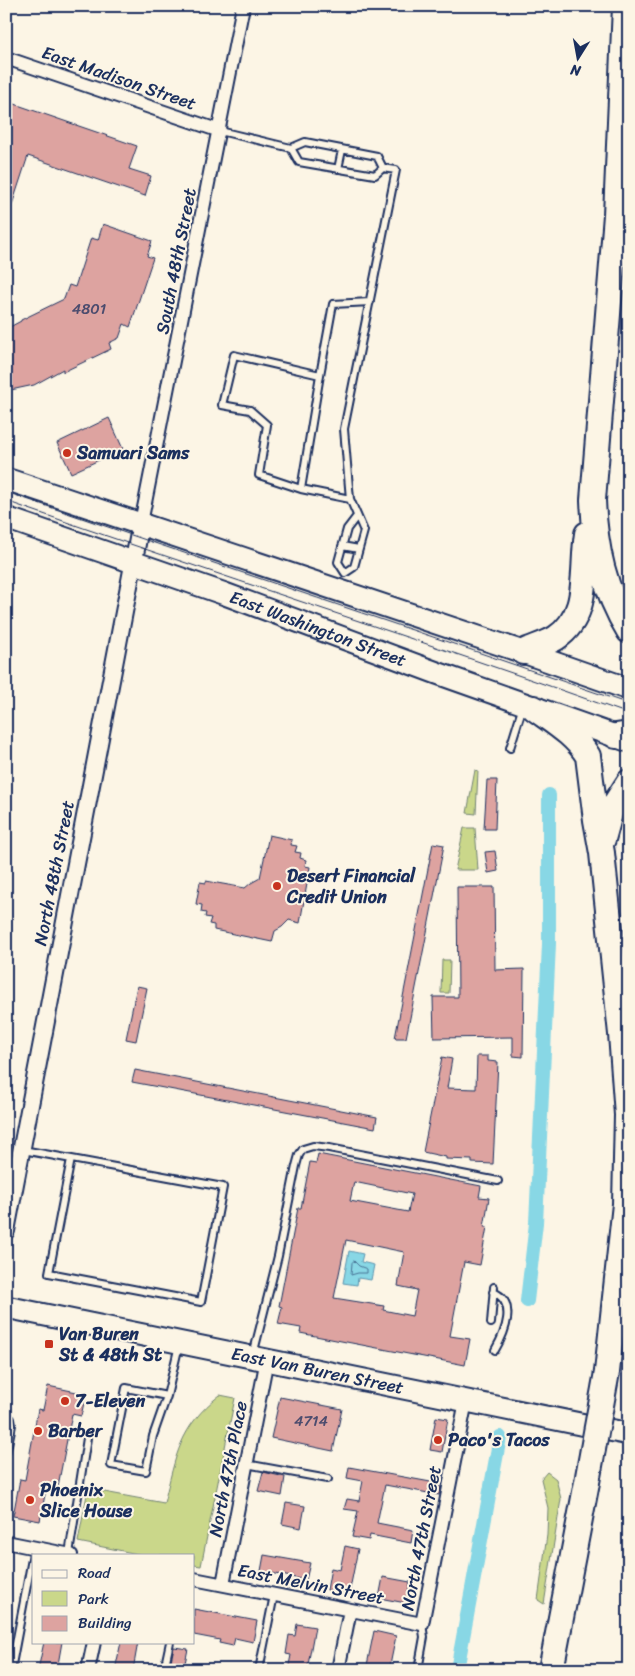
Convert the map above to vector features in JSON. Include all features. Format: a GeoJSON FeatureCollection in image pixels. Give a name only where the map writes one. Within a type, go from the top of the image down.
{"type":"FeatureCollection","features":[{"type":"Feature","properties":{"kind":"highway"},"geometry":{"type":"LineString","coordinates":[[523,652],[563,632],[574,620],[578,612],[581,594],[584,549],[593,500],[616,214],[625,6]]}},
{"type":"Feature","properties":{"kind":"highway"},"geometry":{"type":"LineString","coordinates":[[593,500],[595,534],[603,576],[611,599],[629,631]]}},
{"type":"Feature","properties":{"kind":"highway"},"geometry":{"type":"LineString","coordinates":[[529,706],[569,734],[584,749],[588,756],[602,853],[621,1034],[628,1134],[626,1204],[606,1372]]}},
{"type":"Feature","properties":{"kind":"highway"},"geometry":{"type":"LineString","coordinates":[[602,853],[607,820],[615,801],[629,782]]}},
{"type":"Feature","properties":{"kind":"highway"},"geometry":{"type":"LineString","coordinates":[[551,1670],[606,1372],[629,1268]]}},
{"type":"Feature","properties":{"kind":"main road"},"geometry":{"type":"LineString","coordinates":[[6,479],[141,523],[342,581],[523,652],[629,689]]}},
{"type":"Feature","properties":{"kind":"main road","name":"East Washington Street"},"geometry":{"type":"LineString","coordinates":[[6,518],[133,561],[529,706],[624,737]]}},
{"type":"Feature","properties":{"kind":"main road","name":"East Van Buren Street"},"geometry":{"type":"LineString","coordinates":[[6,1307],[629,1434]]}},
{"type":"Feature","properties":{"kind":"street","name":"South 48th Street"},"geometry":{"type":"LineString","coordinates":[[141,523],[220,131],[243,6]]}},
{"type":"Feature","properties":{"kind":"street","name":"East Madison Street"},"geometry":{"type":"LineString","coordinates":[[6,58],[220,131]]}},
{"type":"Feature","properties":{"kind":"street","name":"North 48th Street"},"geometry":{"type":"LineString","coordinates":[[6,1231],[141,523]]}},
{"type":"Feature","properties":{"kind":"street","name":"North 47th Place"},"geometry":{"type":"LineString","coordinates":[[223,1584],[246,1464],[260,1358]]}},
{"type":"Feature","properties":{"kind":"street","name":"North 47th Street"},"geometry":{"type":"LineString","coordinates":[[422,1624],[466,1401]]}},
{"type":"Feature","properties":{"kind":"street"},"geometry":{"type":"LineString","coordinates":[[6,1542],[70,1554]]}},
{"type":"Feature","properties":{"kind":"street","name":"East Melvin Street"},"geometry":{"type":"LineString","coordinates":[[195,1579],[422,1624]]}},
{"type":"Feature","properties":{"kind":"street"},"geometry":{"type":"LineString","coordinates":[[338,1670],[350,1610]]}},
{"type":"Feature","properties":{"kind":"street"},"geometry":{"type":"LineString","coordinates":[[88,1670],[94,1644]]}},
{"type":"Feature","properties":{"kind":"lane"},"geometry":{"type":"LineString","coordinates":[[220,131],[291,148],[305,142],[377,156],[383,168]]}},
{"type":"Feature","properties":{"kind":"lane"},"geometry":{"type":"LineString","coordinates":[[291,148],[299,162],[375,175],[383,168],[396,170],[344,430],[350,498],[364,532],[354,567],[342,581]]}},
{"type":"Feature","properties":{"kind":"lane"},"geometry":{"type":"LineString","coordinates":[[338,169],[342,150]]}},
{"type":"Feature","properties":{"kind":"lane"},"geometry":{"type":"LineString","coordinates":[[301,489],[333,304],[370,302]]}},
{"type":"Feature","properties":{"kind":"lane"},"geometry":{"type":"LineString","coordinates":[[320,375],[234,356],[222,405],[250,410],[267,425],[259,475],[301,489],[350,498]]}},
{"type":"Feature","properties":{"kind":"lane"},"geometry":{"type":"LineString","coordinates":[[342,581],[338,562],[347,529],[357,516]]}},
{"type":"Feature","properties":{"kind":"lane"},"geometry":{"type":"LineString","coordinates":[[342,546],[359,549]]}},
{"type":"Feature","properties":{"kind":"lane"},"geometry":{"type":"LineString","coordinates":[[510,748],[529,706]]}},
{"type":"Feature","properties":{"kind":"lane"},"geometry":{"type":"LineString","coordinates":[[260,1358],[260,1326],[278,1256],[296,1166],[303,1148],[313,1146],[329,1148],[498,1181]]}},
{"type":"Feature","properties":{"kind":"lane"},"geometry":{"type":"LineString","coordinates":[[22,1150],[71,1159],[223,1187],[201,1302],[49,1274],[71,1159]]}},
{"type":"Feature","properties":{"kind":"lane"},"geometry":{"type":"LineString","coordinates":[[491,1323],[494,1290],[503,1297],[507,1307],[505,1330],[495,1350]]}},
{"type":"Feature","properties":{"kind":"lane"},"geometry":{"type":"LineString","coordinates":[[167,1396],[126,1388],[112,1464],[146,1471],[153,1436],[167,1396],[180,1342]]}},
{"type":"Feature","properties":{"kind":"lane"},"geometry":{"type":"LineString","coordinates":[[6,1417],[11,1419],[12,1424],[6,1454]]}},
{"type":"Feature","properties":{"kind":"lane"},"geometry":{"type":"LineString","coordinates":[[70,1554],[87,1438]]}},
{"type":"Feature","properties":{"kind":"lane"},"geometry":{"type":"LineString","coordinates":[[246,1464],[328,1480]]}},
{"type":"Feature","properties":{"kind":"lane"},"geometry":{"type":"LineString","coordinates":[[33,1554],[34,1548]]}},
{"type":"Feature","properties":{"kind":"lane"},"geometry":{"type":"LineString","coordinates":[[11,1670],[32,1559]]}},
{"type":"Feature","properties":{"kind":"lane"},"geometry":{"type":"LineString","coordinates":[[259,1670],[274,1595]]}},
{"type":"Feature","properties":{"kind":"lane"},"geometry":{"type":"LineString","coordinates":[[418,1670],[424,1637],[422,1624]]}},
{"type":"Feature","properties":{"kind":"lane"},"geometry":{"type":"LineString","coordinates":[[164,1670],[170,1644]]}},
{"type":"Feature","properties":{"kind":"green space"},"geometry":{"type":"Polygon","coordinates":[[[475,770],[478,771],[476,814],[467,813],[475,770]]]}},
{"type":"Feature","properties":{"kind":"green space"},"geometry":{"type":"Polygon","coordinates":[[[464,828],[475,828],[478,870],[455,870],[464,828]]]}},
{"type":"Feature","properties":{"kind":"green space"},"geometry":{"type":"Polygon","coordinates":[[[442,960],[450,960],[449,993],[441,993],[442,960]]]}},
{"type":"Feature","properties":{"kind":"green space"},"geometry":{"type":"Polygon","coordinates":[[[220,1395],[235,1398],[201,1566],[195,1565],[195,1554],[138,1554],[78,1542],[88,1489],[164,1503],[181,1443],[187,1431],[206,1407],[220,1395]]]}},
{"type":"Feature","properties":{"kind":"green space"},"geometry":{"type":"Polygon","coordinates":[[[547,1472],[556,1479],[561,1499],[544,1604],[538,1600],[547,1535],[548,1508],[541,1479],[547,1472]]]}},
{"type":"Feature","properties":{"kind":"water"},"geometry":{"type":"Polygon","coordinates":[[[349,1251],[363,1254],[361,1262],[374,1265],[371,1280],[358,1278],[357,1285],[343,1283],[349,1251]]]}},
{"type":"Feature","properties":{"kind":"building"},"geometry":{"type":"Polygon","coordinates":[[[6,101],[137,146],[129,169],[151,176],[145,196],[28,156],[8,217],[6,216],[6,101]]]}},
{"type":"Feature","properties":{"kind":"building"},"geometry":{"type":"Polygon","coordinates":[[[103,224],[152,241],[147,256],[153,258],[130,327],[124,324],[119,338],[109,343],[111,349],[63,372],[63,369],[34,385],[6,391],[6,329],[64,299],[69,285],[75,287],[91,238],[98,240],[103,224]]]}},
{"type":"Feature","properties":{"kind":"building"},"geometry":{"type":"Polygon","coordinates":[[[109,418],[123,449],[71,473],[57,443],[109,418]]]}},
{"type":"Feature","properties":{"kind":"building"},"geometry":{"type":"Polygon","coordinates":[[[487,780],[497,780],[495,829],[484,829],[487,780]]]}},
{"type":"Feature","properties":{"kind":"building","name":"Desert Financial Credit Union"},"geometry":{"type":"Polygon","coordinates":[[[269,835],[292,840],[291,845],[297,846],[295,852],[301,853],[300,858],[306,860],[305,866],[310,867],[300,923],[289,920],[275,931],[272,942],[214,930],[214,925],[209,924],[211,918],[205,917],[206,913],[201,912],[202,905],[196,904],[200,882],[206,883],[206,881],[245,888],[260,878],[269,835]]]}},
{"type":"Feature","properties":{"kind":"building"},"geometry":{"type":"Polygon","coordinates":[[[433,843],[444,845],[429,922],[406,1038],[395,1038],[433,843]]]}},
{"type":"Feature","properties":{"kind":"building"},"geometry":{"type":"Polygon","coordinates":[[[495,851],[498,871],[488,873],[485,852],[495,851]]]}},
{"type":"Feature","properties":{"kind":"building"},"geometry":{"type":"Polygon","coordinates":[[[457,887],[494,887],[495,970],[524,969],[523,1057],[513,1056],[513,1037],[434,1038],[433,997],[458,997],[457,887]]]}},
{"type":"Feature","properties":{"kind":"building"},"geometry":{"type":"Polygon","coordinates":[[[137,986],[147,988],[136,1041],[126,1039],[137,986]]]}},
{"type":"Feature","properties":{"kind":"building"},"geometry":{"type":"Polygon","coordinates":[[[477,1056],[488,1056],[488,1061],[498,1062],[493,1164],[472,1163],[472,1160],[446,1159],[446,1157],[423,1152],[442,1057],[452,1059],[447,1088],[476,1089],[477,1056]]]}},
{"type":"Feature","properties":{"kind":"building"},"geometry":{"type":"Polygon","coordinates":[[[135,1070],[377,1117],[375,1128],[132,1082],[135,1070]]]}},
{"type":"Feature","properties":{"kind":"building"},"geometry":{"type":"Polygon","coordinates":[[[318,1154],[481,1186],[479,1197],[489,1198],[484,1227],[487,1227],[480,1265],[464,1262],[450,1336],[470,1339],[465,1365],[300,1333],[301,1328],[278,1324],[282,1307],[279,1306],[298,1208],[301,1208],[310,1162],[316,1163],[318,1154]],[[354,1182],[350,1201],[408,1212],[412,1194],[354,1182]],[[346,1240],[334,1298],[384,1306],[383,1310],[412,1316],[417,1290],[398,1286],[404,1252],[346,1240]]]}},
{"type":"Feature","properties":{"kind":"building"},"geometry":{"type":"Polygon","coordinates":[[[48,1386],[86,1394],[81,1416],[72,1414],[58,1486],[47,1484],[40,1521],[13,1516],[20,1479],[25,1480],[38,1409],[43,1410],[48,1386]]]}},
{"type":"Feature","properties":{"kind":"building"},"geometry":{"type":"Polygon","coordinates":[[[280,1397],[342,1409],[333,1451],[271,1438],[280,1397]]]}},
{"type":"Feature","properties":{"kind":"building","name":"Paco's Tacos"},"geometry":{"type":"Polygon","coordinates":[[[436,1417],[448,1419],[442,1452],[430,1450],[436,1417]]]}},
{"type":"Feature","properties":{"kind":"building"},"geometry":{"type":"Polygon","coordinates":[[[349,1467],[436,1483],[435,1485],[441,1487],[439,1495],[385,1485],[377,1523],[413,1530],[411,1543],[370,1535],[369,1540],[352,1537],[358,1511],[344,1509],[347,1499],[359,1501],[363,1481],[347,1478],[349,1467]]]}},
{"type":"Feature","properties":{"kind":"building"},"geometry":{"type":"Polygon","coordinates":[[[263,1472],[285,1477],[282,1496],[258,1491],[263,1472]]]}},
{"type":"Feature","properties":{"kind":"building"},"geometry":{"type":"Polygon","coordinates":[[[286,1503],[305,1506],[301,1528],[282,1524],[286,1503]]]}},
{"type":"Feature","properties":{"kind":"building"},"geometry":{"type":"Polygon","coordinates":[[[345,1546],[358,1549],[349,1594],[327,1590],[331,1568],[340,1570],[345,1546]]]}},
{"type":"Feature","properties":{"kind":"building"},"geometry":{"type":"Polygon","coordinates":[[[264,1555],[310,1563],[306,1580],[261,1571],[264,1555]]]}},
{"type":"Feature","properties":{"kind":"building"},"geometry":{"type":"Polygon","coordinates":[[[383,1577],[410,1582],[406,1603],[379,1598],[383,1577]]]}},
{"type":"Feature","properties":{"kind":"building"},"geometry":{"type":"Polygon","coordinates":[[[195,1609],[257,1621],[253,1642],[235,1638],[233,1646],[219,1643],[220,1640],[195,1635],[195,1609]]]}},
{"type":"Feature","properties":{"kind":"building"},"geometry":{"type":"Polygon","coordinates":[[[297,1624],[315,1627],[307,1670],[288,1670],[291,1655],[286,1654],[289,1635],[295,1636],[297,1624]]]}},
{"type":"Feature","properties":{"kind":"building"},"geometry":{"type":"Polygon","coordinates":[[[374,1631],[396,1636],[389,1670],[366,1670],[374,1631]]]}},
{"type":"Feature","properties":{"kind":"building"},"geometry":{"type":"Polygon","coordinates":[[[44,1644],[62,1644],[57,1670],[38,1670],[44,1644]]]}},
{"type":"Feature","properties":{"kind":"building"},"geometry":{"type":"Polygon","coordinates":[[[121,1644],[138,1644],[133,1670],[115,1670],[121,1644]]]}},
{"type":"Feature","properties":{"kind":"building"},"geometry":{"type":"Polygon","coordinates":[[[174,1647],[188,1649],[185,1663],[171,1661],[174,1647]]]}},
{"type":"Feature","properties":{"kind":"waterway"},"geometry":{"type":"LineString","coordinates":[[527,1301],[536,1223],[549,944],[549,795]]}},
{"type":"Feature","properties":{"kind":"waterway"},"geometry":{"type":"LineString","coordinates":[[457,1670],[500,1437]]}},
{"type":"Feature","properties":{"kind":"tram line"},"geometry":{"type":"LineString","coordinates":[[6,492],[629,704]]}},
{"type":"Feature","properties":{"kind":"tram line"},"geometry":{"type":"LineString","coordinates":[[6,501],[629,714]]}},
{"type":"Feature","properties":{"kind":"place","name":"Samuari Sams"},"geometry":{"type":"Point","coordinates":[67,453]}},
{"type":"Feature","properties":{"kind":"place","name":"Desert Financial Credit Union"},"geometry":{"type":"Point","coordinates":[277,886]}},
{"type":"Feature","properties":{"kind":"place","name":"Van Buren St & 48th St"},"geometry":{"type":"Point","coordinates":[49,1344]}},
{"type":"Feature","properties":{"kind":"place","name":"7-Eleven"},"geometry":{"type":"Point","coordinates":[65,1401]}},
{"type":"Feature","properties":{"kind":"place","name":"Barber"},"geometry":{"type":"Point","coordinates":[38,1431]}},
{"type":"Feature","properties":{"kind":"place","name":"Paco's Tacos"},"geometry":{"type":"Point","coordinates":[438,1440]}},
{"type":"Feature","properties":{"kind":"place","name":"Phoenix Slice House"},"geometry":{"type":"Point","coordinates":[30,1500]}}]}
